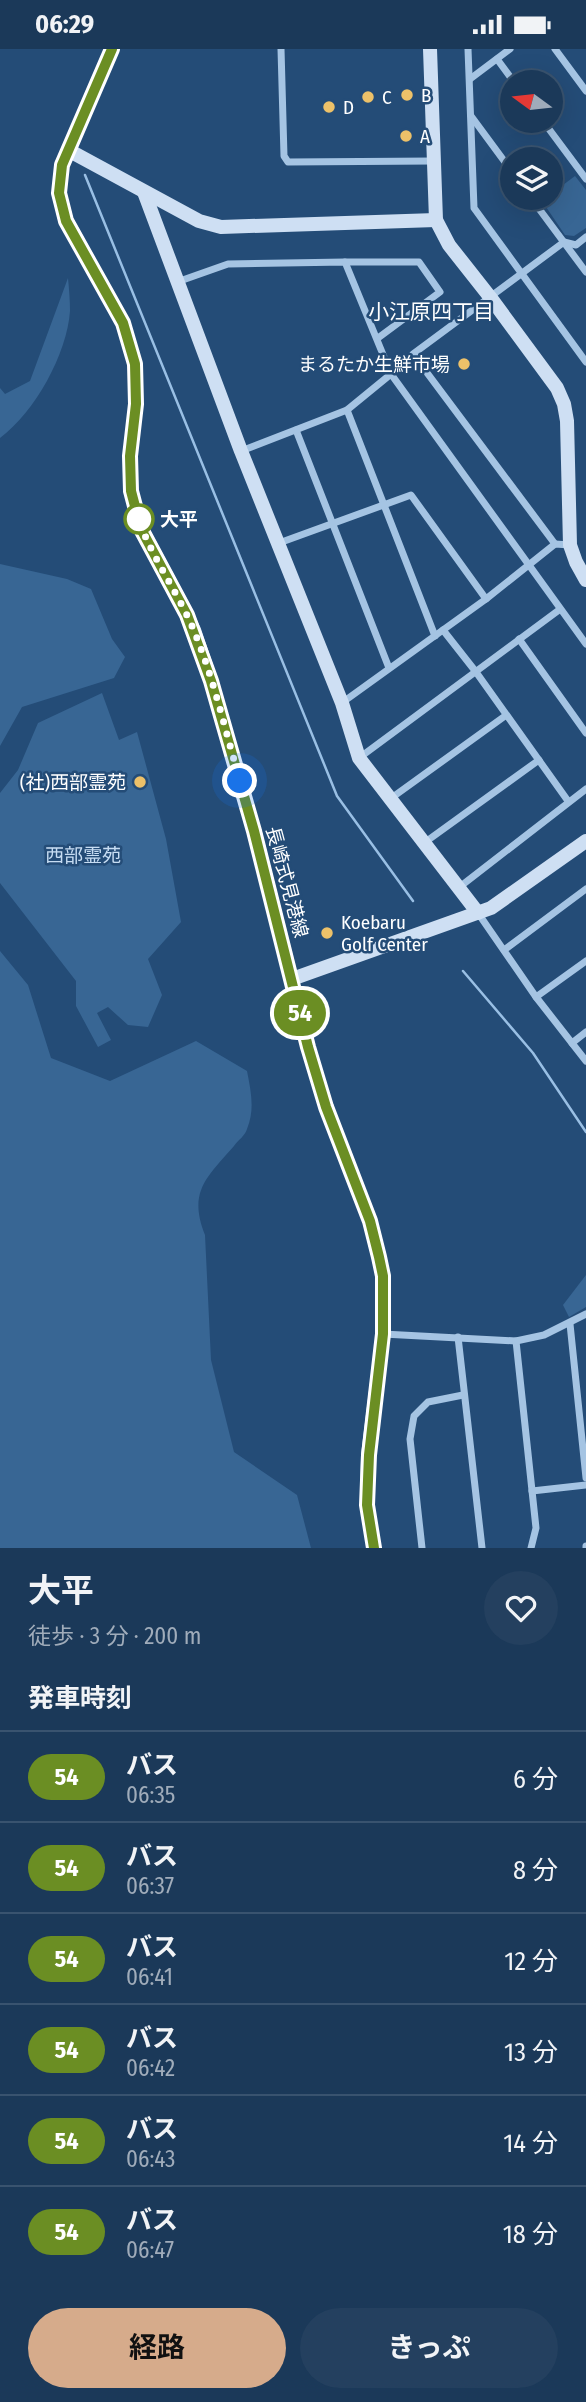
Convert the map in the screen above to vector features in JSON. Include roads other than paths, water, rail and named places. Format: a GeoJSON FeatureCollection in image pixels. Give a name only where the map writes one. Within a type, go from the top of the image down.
{"type":"FeatureCollection","features":[{"type":"Feature","properties":{"kind":"street","name":"長崎式見港線"},"geometry":{"type":"LineString","coordinates":[[112,49],[62,165],[59,193],[66,221],[123,323],[135,364],[136,404],[130,456],[131,491],[141,529],[185,611],[211,681],[254,831],[308,1047],[326,1107],[370,1221],[383,1276],[383,1334],[369,1455],[367,1505],[374,1548]]}},
{"type":"Feature","properties":{"kind":"street"},"geometry":{"type":"LineString","coordinates":[[281,49],[284,156],[288,162],[433,161]]}},
{"type":"Feature","properties":{"kind":"street"},"geometry":{"type":"LineString","coordinates":[[430,49],[436,221],[449,245],[557,388],[564,404],[567,421],[563,545]]}},
{"type":"Feature","properties":{"kind":"street"},"geometry":{"type":"LineString","coordinates":[[468,49],[474,208],[586,362]]}},
{"type":"Feature","properties":{"kind":"street"},"geometry":{"type":"LineString","coordinates":[[470,79],[510,49]]}},
{"type":"Feature","properties":{"kind":"street"},"geometry":{"type":"LineString","coordinates":[[555,49],[586,91]]}},
{"type":"Feature","properties":{"kind":"street"},"geometry":{"type":"LineString","coordinates":[[497,59],[505,70]]}},
{"type":"Feature","properties":{"kind":"street"},"geometry":{"type":"LineString","coordinates":[[471,115],[500,155]]}},
{"type":"Feature","properties":{"kind":"street"},"geometry":{"type":"LineString","coordinates":[[552,133],[586,179]]}},
{"type":"Feature","properties":{"kind":"street"},"geometry":{"type":"LineString","coordinates":[[68,150],[199,221],[221,227],[436,221]]}},
{"type":"Feature","properties":{"kind":"street"},"geometry":{"type":"LineString","coordinates":[[144,192],[241,451],[342,703],[359,758],[478,913],[536,997],[586,1061]]}},
{"type":"Feature","properties":{"kind":"street"},"geometry":{"type":"LineString","coordinates":[[540,210],[586,272]]}},
{"type":"Feature","properties":{"kind":"street"},"geometry":{"type":"LineString","coordinates":[[586,237],[576,245],[564,242],[413,354],[563,545],[586,580]]}},
{"type":"Feature","properties":{"kind":"street"},"geometry":{"type":"LineString","coordinates":[[345,262],[391,374],[586,644]]}},
{"type":"Feature","properties":{"kind":"street"},"geometry":{"type":"LineString","coordinates":[[177,282],[228,264],[419,262],[440,292],[378,338]]}},
{"type":"Feature","properties":{"kind":"street"},"geometry":{"type":"LineString","coordinates":[[241,451],[347,410],[391,374]]}},
{"type":"Feature","properties":{"kind":"street"},"geometry":{"type":"LineString","coordinates":[[347,410],[435,636]]}},
{"type":"Feature","properties":{"kind":"street"},"geometry":{"type":"LineString","coordinates":[[296,430],[389,668]]}},
{"type":"Feature","properties":{"kind":"street"},"geometry":{"type":"LineString","coordinates":[[279,543],[411,495],[486,599]]}},
{"type":"Feature","properties":{"kind":"street"},"geometry":{"type":"LineString","coordinates":[[342,703],[486,599],[529,564],[563,545]]}},
{"type":"Feature","properties":{"kind":"street"},"geometry":{"type":"LineString","coordinates":[[359,758],[559,610]]}},
{"type":"Feature","properties":{"kind":"street"},"geometry":{"type":"LineString","coordinates":[[443,630],[568,801]]}},
{"type":"Feature","properties":{"kind":"street"},"geometry":{"type":"LineString","coordinates":[[519,639],[586,733]]}},
{"type":"Feature","properties":{"kind":"street"},"geometry":{"type":"LineString","coordinates":[[390,799],[505,716]]}},
{"type":"Feature","properties":{"kind":"street"},"geometry":{"type":"LineString","coordinates":[[424,843],[539,760]]}},
{"type":"Feature","properties":{"kind":"street"},"geometry":{"type":"LineString","coordinates":[[457,889],[586,789]]}},
{"type":"Feature","properties":{"kind":"street"},"geometry":{"type":"LineString","coordinates":[[292,979],[491,908],[586,841]]}},
{"type":"Feature","properties":{"kind":"street"},"geometry":{"type":"LineString","coordinates":[[504,950],[586,889]]}},
{"type":"Feature","properties":{"kind":"street"},"geometry":{"type":"LineString","coordinates":[[536,997],[586,961]]}},
{"type":"Feature","properties":{"kind":"street"},"geometry":{"type":"LineString","coordinates":[[572,1043],[586,1033]]}},
{"type":"Feature","properties":{"kind":"street"},"geometry":{"type":"LineString","coordinates":[[383,1334],[516,1341],[544,1335],[586,1314]]}},
{"type":"Feature","properties":{"kind":"street"},"geometry":{"type":"LineString","coordinates":[[570,1324],[586,1478]]}},
{"type":"Feature","properties":{"kind":"street"},"geometry":{"type":"LineString","coordinates":[[458,1337],[482,1548]]}},
{"type":"Feature","properties":{"kind":"street"},"geometry":{"type":"LineString","coordinates":[[516,1341],[536,1528],[531,1548]]}},
{"type":"Feature","properties":{"kind":"street"},"geometry":{"type":"LineString","coordinates":[[422,1548],[410,1439],[414,1416],[428,1402],[463,1395]]}},
{"type":"Feature","properties":{"kind":"street"},"geometry":{"type":"LineString","coordinates":[[532,1491],[586,1485]]}},
{"type":"Feature","properties":{"kind":"waterway"},"geometry":{"type":"LineString","coordinates":[[85,175],[337,796],[413,901]]}},
{"type":"Feature","properties":{"kind":"waterway"},"geometry":{"type":"LineString","coordinates":[[463,971],[533,1053],[586,1132]]}},
{"type":"Feature","properties":{"kind":"place","name":"B"},"geometry":{"type":"Point","coordinates":[407,95]}},
{"type":"Feature","properties":{"kind":"place","name":"C"},"geometry":{"type":"Point","coordinates":[368,97]}},
{"type":"Feature","properties":{"kind":"place","name":"D"},"geometry":{"type":"Point","coordinates":[329,107]}},
{"type":"Feature","properties":{"kind":"place","name":"A"},"geometry":{"type":"Point","coordinates":[406,136]}},
{"type":"Feature","properties":{"kind":"place","name":"まるたか生鮮市場"},"geometry":{"type":"Point","coordinates":[464,364]}},
{"type":"Feature","properties":{"kind":"place","name":"大平"},"geometry":{"type":"Point","coordinates":[139,519]}},
{"type":"Feature","properties":{"kind":"place","name":"(社)西部霊苑"},"geometry":{"type":"Point","coordinates":[140,782]}},
{"type":"Feature","properties":{"kind":"place","name":"Koebaru Golf Center"},"geometry":{"type":"Point","coordinates":[327,933]}},
{"type":"Feature","properties":{"kind":"district","name":"小江原四丁目"},"geometry":{"type":"Point","coordinates":[431,312]}},
{"type":"Feature","properties":{"kind":"park label","name":"西部霊苑"},"geometry":{"type":"Point","coordinates":[83,855]}}]}
